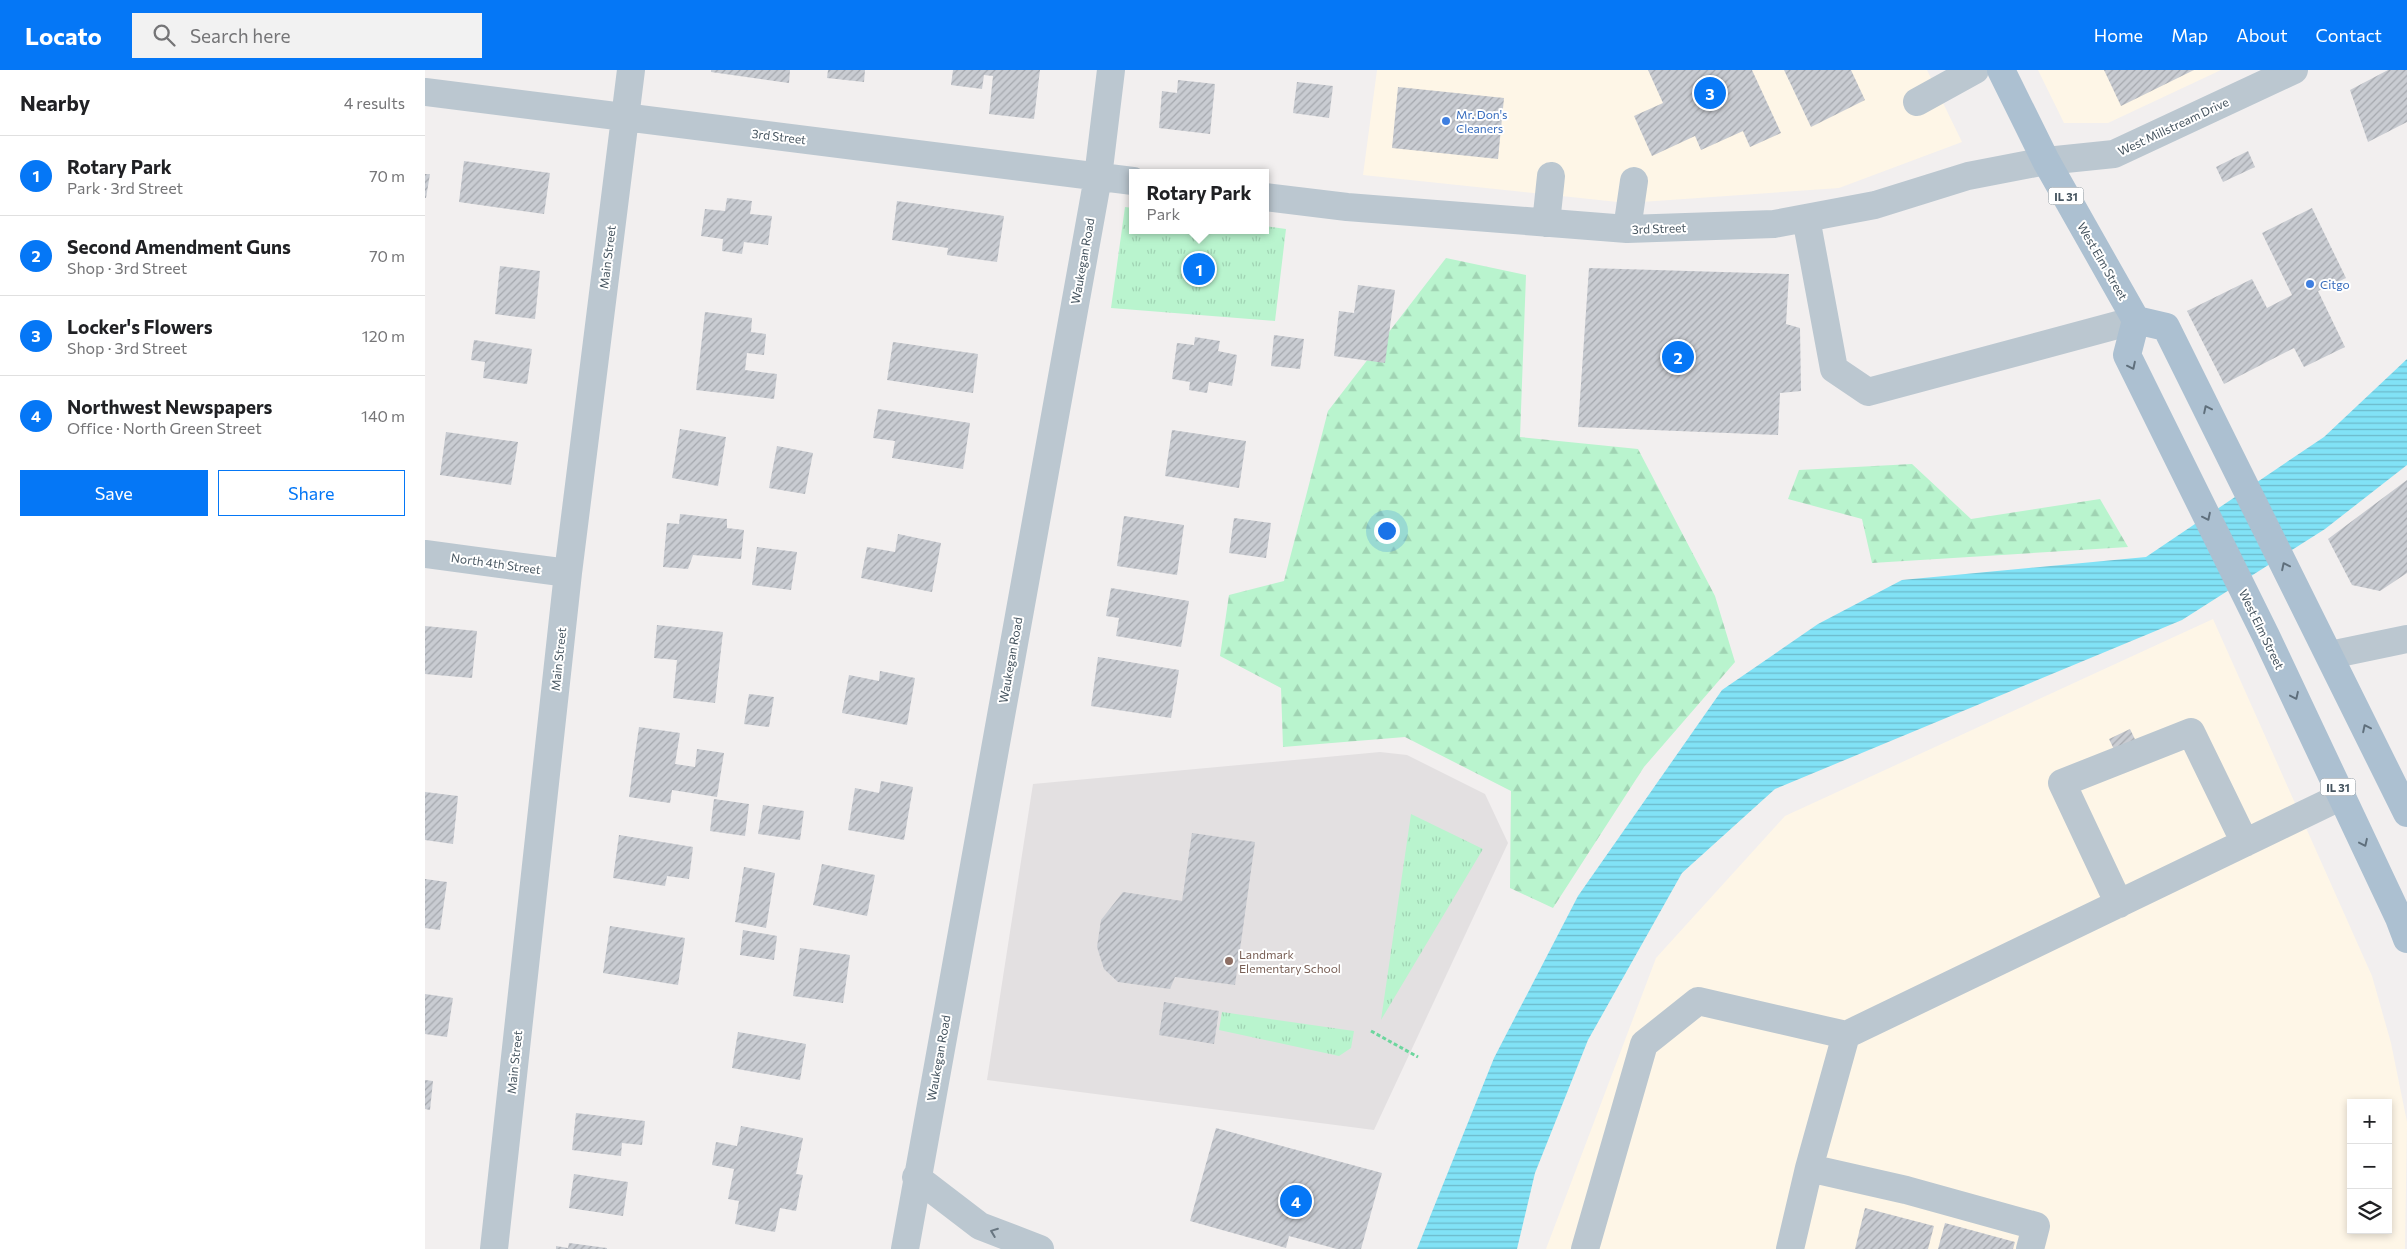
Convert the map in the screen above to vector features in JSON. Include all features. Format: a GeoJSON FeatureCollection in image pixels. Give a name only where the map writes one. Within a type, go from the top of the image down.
{"type":"FeatureCollection","features":[{"type":"Feature","properties":{"kind":"main road","name":"West Elm Street"},"geometry":{"type":"LineString","coordinates":[[2001,70],[2046,162],[2136,320],[2127,355],[2266,636],[2407,939]]}},
{"type":"Feature","properties":{"kind":"main road"},"geometry":{"type":"LineString","coordinates":[[2136,320],[2166,327],[2407,813]]}},
{"type":"Feature","properties":{"kind":"street","name":"Main Street"},"geometry":{"type":"LineString","coordinates":[[494,1249],[567,572],[631,70]]}},
{"type":"Feature","properties":{"kind":"street","name":"Waukegan Road"},"geometry":{"type":"LineString","coordinates":[[905,1249],[1098,177],[1111,70]]}},
{"type":"Feature","properties":{"kind":"street"},"geometry":{"type":"LineString","coordinates":[[1917,102],[1975,70]]}},
{"type":"Feature","properties":{"kind":"street","name":"West Millstream Drive"},"geometry":{"type":"LineString","coordinates":[[2046,162],[2113,154],[2294,70]]}},
{"type":"Feature","properties":{"kind":"street","name":"3rd Street"},"geometry":{"type":"LineString","coordinates":[[425,92],[1129,181]]}},
{"type":"Feature","properties":{"kind":"street","name":"3rd Street"},"geometry":{"type":"LineString","coordinates":[[1269,197],[1347,207],[1627,229],[1774,224],[1875,205],[1968,176],[2046,162]]}},
{"type":"Feature","properties":{"kind":"street"},"geometry":{"type":"LineString","coordinates":[[1546,223],[1551,176]]}},
{"type":"Feature","properties":{"kind":"street"},"geometry":{"type":"LineString","coordinates":[[1627,229],[1634,181]]}},
{"type":"Feature","properties":{"kind":"street"},"geometry":{"type":"LineString","coordinates":[[1806,218],[1835,369],[1868,392],[2136,320]]}},
{"type":"Feature","properties":{"kind":"street","name":"North 4th Street"},"geometry":{"type":"LineString","coordinates":[[425,554],[567,572]]}},
{"type":"Feature","properties":{"kind":"street"},"geometry":{"type":"LineString","coordinates":[[2330,655],[2407,639]]}},
{"type":"Feature","properties":{"kind":"street"},"geometry":{"type":"LineString","coordinates":[[2119,904],[2062,783],[2191,732],[2245,843]]}},
{"type":"Feature","properties":{"kind":"street"},"geometry":{"type":"LineString","coordinates":[[1585,1249],[1644,1044],[1698,1001],[1846,1035],[2342,796]]}},
{"type":"Feature","properties":{"kind":"street"},"geometry":{"type":"LineString","coordinates":[[1790,1249],[1809,1168],[1846,1035]]}},
{"type":"Feature","properties":{"kind":"street"},"geometry":{"type":"LineString","coordinates":[[1809,1168],[1906,1190],[2033,1237]]}},
{"type":"Feature","properties":{"kind":"street"},"geometry":{"type":"LineString","coordinates":[[917,1177],[980,1226],[1040,1249]]}},
{"type":"Feature","properties":{"kind":"path"},"geometry":{"type":"LineString","coordinates":[[1371,1031],[1418,1057]]}},
{"type":"Feature","properties":{"kind":"shaded area"},"geometry":{"type":"Polygon","coordinates":[[[1377,70],[1927,70],[1962,142],[1839,188],[1627,203],[1363,175],[1377,70]]]}},
{"type":"Feature","properties":{"kind":"shaded area"},"geometry":{"type":"Polygon","coordinates":[[[2038,70],[2221,70],[2108,123],[2064,123],[2038,70]]]}},
{"type":"Feature","properties":{"kind":"shaded area"},"geometry":{"type":"Polygon","coordinates":[[[2213,619],[2372,976],[2391,1043],[2407,1122],[2405,1249],[1546,1249],[1656,958],[1785,816],[2213,619]]]}},
{"type":"Feature","properties":{"kind":"shaded area","name":"Landmark Elementary School"},"geometry":{"type":"Polygon","coordinates":[[[1380,752],[1407,755],[1485,794],[1508,843],[1374,1130],[987,1080],[1033,784],[1380,752]]]}},
{"type":"Feature","properties":{"kind":"green space"},"geometry":{"type":"Polygon","coordinates":[[[1125,207],[1129,208],[1129,234],[1269,234],[1269,227],[1286,229],[1275,321],[1111,308],[1125,207]]]}},
{"type":"Feature","properties":{"kind":"green space"},"geometry":{"type":"Polygon","coordinates":[[[1446,258],[1526,275],[1520,437],[1638,449],[1715,596],[1735,662],[1644,767],[1553,908],[1510,888],[1511,791],[1405,737],[1283,747],[1281,688],[1220,656],[1229,595],[1284,581],[1328,411],[1446,258]]]}},
{"type":"Feature","properties":{"kind":"green space"},"geometry":{"type":"Polygon","coordinates":[[[1912,464],[1971,519],[2100,499],[2128,547],[1872,563],[1862,519],[1788,499],[1799,470],[1912,464]]]}},
{"type":"Feature","properties":{"kind":"green space"},"geometry":{"type":"Polygon","coordinates":[[[1411,814],[1483,849],[1381,1020],[1411,814]]]}},
{"type":"Feature","properties":{"kind":"green space"},"geometry":{"type":"Polygon","coordinates":[[[1222,1012],[1354,1031],[1351,1048],[1339,1056],[1219,1030],[1222,1012]]]}},
{"type":"Feature","properties":{"kind":"water"},"geometry":{"type":"Polygon","coordinates":[[[2407,359],[2407,465],[2325,529],[2182,620],[1775,789],[1682,873],[1588,1040],[1535,1173],[1517,1249],[1417,1249],[1494,1058],[1578,896],[1722,690],[1818,624],[1902,580],[2146,557],[2324,437],[2407,359]]]}},
{"type":"Feature","properties":{"kind":"building"},"geometry":{"type":"Polygon","coordinates":[[[711,70],[790,70],[789,83],[711,72],[711,70]]]}},
{"type":"Feature","properties":{"kind":"building"},"geometry":{"type":"Polygon","coordinates":[[[828,70],[865,70],[864,82],[827,78],[828,70]]]}},
{"type":"Feature","properties":{"kind":"building"},"geometry":{"type":"Polygon","coordinates":[[[953,70],[1040,70],[1034,119],[989,114],[993,76],[984,75],[982,89],[951,85],[953,70]]]}},
{"type":"Feature","properties":{"kind":"building"},"geometry":{"type":"Polygon","coordinates":[[[1648,70],[1752,70],[1781,133],[1750,147],[1743,131],[1701,150],[1695,136],[1652,156],[1634,116],[1663,103],[1648,70]]]}},
{"type":"Feature","properties":{"kind":"building"},"geometry":{"type":"Polygon","coordinates":[[[1784,70],[1851,70],[1865,100],[1811,127],[1784,70]]]}},
{"type":"Feature","properties":{"kind":"building"},"geometry":{"type":"Polygon","coordinates":[[[2104,70],[2194,70],[2121,106],[2104,70]]]}},
{"type":"Feature","properties":{"kind":"building"},"geometry":{"type":"Polygon","coordinates":[[[2388,70],[2407,70],[2407,122],[2368,142],[2350,90],[2388,70]]]}},
{"type":"Feature","properties":{"kind":"building"},"geometry":{"type":"Polygon","coordinates":[[[1178,80],[1215,84],[1210,134],[1159,128],[1162,91],[1177,93],[1178,80]]]}},
{"type":"Feature","properties":{"kind":"building"},"geometry":{"type":"Polygon","coordinates":[[[1297,82],[1333,86],[1329,118],[1293,113],[1297,82]]]}},
{"type":"Feature","properties":{"kind":"building"},"geometry":{"type":"Polygon","coordinates":[[[1398,87],[1504,98],[1498,159],[1392,148],[1398,87]]]}},
{"type":"Feature","properties":{"kind":"building"},"geometry":{"type":"Polygon","coordinates":[[[2248,151],[2255,167],[2223,182],[2216,167],[2248,151]]]}},
{"type":"Feature","properties":{"kind":"building"},"geometry":{"type":"Polygon","coordinates":[[[464,161],[550,173],[544,214],[459,202],[464,161]]]}},
{"type":"Feature","properties":{"kind":"building"},"geometry":{"type":"Polygon","coordinates":[[[425,174],[430,174],[426,198],[425,198],[425,174]]]}},
{"type":"Feature","properties":{"kind":"building"},"geometry":{"type":"Polygon","coordinates":[[[727,198],[752,201],[750,214],[772,216],[768,245],[744,242],[742,254],[722,251],[723,239],[701,236],[705,209],[725,211],[727,198]]]}},
{"type":"Feature","properties":{"kind":"building"},"geometry":{"type":"Polygon","coordinates":[[[897,201],[1004,216],[997,262],[947,255],[948,248],[892,240],[897,201]]]}},
{"type":"Feature","properties":{"kind":"building"},"geometry":{"type":"Polygon","coordinates":[[[2312,208],[2346,278],[2318,291],[2345,347],[2304,367],[2294,348],[2224,384],[2187,311],[2252,279],[2267,308],[2292,295],[2262,233],[2312,208]]]}},
{"type":"Feature","properties":{"kind":"building"},"geometry":{"type":"Polygon","coordinates":[[[500,266],[540,271],[535,319],[495,314],[500,266]]]}},
{"type":"Feature","properties":{"kind":"building"},"geometry":{"type":"Polygon","coordinates":[[[1589,268],[1789,274],[1786,324],[1800,328],[1801,391],[1780,393],[1778,435],[1578,427],[1589,268]]]}},
{"type":"Feature","properties":{"kind":"building"},"geometry":{"type":"Polygon","coordinates":[[[1358,285],[1395,290],[1385,363],[1334,356],[1339,311],[1354,313],[1358,285]]]}},
{"type":"Feature","properties":{"kind":"building"},"geometry":{"type":"Polygon","coordinates":[[[705,312],[752,318],[751,332],[766,334],[764,355],[747,353],[745,370],[777,374],[774,399],[696,390],[705,312]]]}},
{"type":"Feature","properties":{"kind":"building"},"geometry":{"type":"Polygon","coordinates":[[[1274,335],[1304,339],[1300,369],[1271,366],[1274,335]]]}},
{"type":"Feature","properties":{"kind":"building"},"geometry":{"type":"Polygon","coordinates":[[[1195,337],[1220,341],[1218,351],[1237,355],[1232,386],[1209,382],[1207,393],[1189,390],[1190,382],[1172,379],[1177,343],[1194,345],[1195,337]]]}},
{"type":"Feature","properties":{"kind":"building"},"geometry":{"type":"Polygon","coordinates":[[[474,340],[532,349],[527,384],[483,378],[485,362],[471,360],[474,340]]]}},
{"type":"Feature","properties":{"kind":"building"},"geometry":{"type":"Polygon","coordinates":[[[893,342],[978,354],[973,393],[887,380],[893,342]]]}},
{"type":"Feature","properties":{"kind":"building"},"geometry":{"type":"Polygon","coordinates":[[[878,409],[970,423],[963,469],[892,458],[895,441],[873,438],[878,409]]]}},
{"type":"Feature","properties":{"kind":"building"},"geometry":{"type":"Polygon","coordinates":[[[680,429],[726,437],[718,486],[672,478],[680,429]]]}},
{"type":"Feature","properties":{"kind":"building"},"geometry":{"type":"Polygon","coordinates":[[[1172,430],[1246,441],[1239,488],[1165,476],[1172,430]]]}},
{"type":"Feature","properties":{"kind":"building"},"geometry":{"type":"Polygon","coordinates":[[[446,432],[518,442],[511,485],[440,475],[446,432]]]}},
{"type":"Feature","properties":{"kind":"building"},"geometry":{"type":"Polygon","coordinates":[[[777,446],[813,453],[805,494],[769,488],[777,446]]]}},
{"type":"Feature","properties":{"kind":"building"},"geometry":{"type":"Polygon","coordinates":[[[2407,480],[2407,573],[2380,591],[2352,585],[2328,539],[2407,480]]]}},
{"type":"Feature","properties":{"kind":"building"},"geometry":{"type":"Polygon","coordinates":[[[680,514],[727,519],[727,528],[744,530],[741,559],[693,555],[688,569],[663,567],[667,523],[679,524],[680,514]]]}},
{"type":"Feature","properties":{"kind":"building"},"geometry":{"type":"Polygon","coordinates":[[[1124,516],[1184,525],[1177,575],[1117,566],[1124,516]]]}},
{"type":"Feature","properties":{"kind":"building"},"geometry":{"type":"Polygon","coordinates":[[[1234,518],[1271,523],[1266,558],[1229,553],[1234,518]]]}},
{"type":"Feature","properties":{"kind":"building"},"geometry":{"type":"Polygon","coordinates":[[[898,534],[941,543],[932,592],[861,578],[867,547],[895,552],[898,534]]]}},
{"type":"Feature","properties":{"kind":"building"},"geometry":{"type":"Polygon","coordinates":[[[757,547],[797,552],[791,590],[752,585],[757,547]]]}},
{"type":"Feature","properties":{"kind":"building"},"geometry":{"type":"Polygon","coordinates":[[[1111,588],[1189,601],[1181,647],[1116,636],[1119,618],[1106,616],[1111,588]]]}},
{"type":"Feature","properties":{"kind":"building"},"geometry":{"type":"Polygon","coordinates":[[[657,625],[723,632],[715,703],[673,698],[677,660],[654,658],[657,625]]]}},
{"type":"Feature","properties":{"kind":"building"},"geometry":{"type":"Polygon","coordinates":[[[425,626],[477,631],[472,678],[425,674],[425,626]]]}},
{"type":"Feature","properties":{"kind":"building"},"geometry":{"type":"Polygon","coordinates":[[[1098,657],[1179,670],[1171,718],[1091,706],[1098,657]]]}},
{"type":"Feature","properties":{"kind":"building"},"geometry":{"type":"Polygon","coordinates":[[[880,671],[915,678],[907,725],[842,713],[849,675],[879,681],[880,671]]]}},
{"type":"Feature","properties":{"kind":"building"},"geometry":{"type":"Polygon","coordinates":[[[749,694],[774,697],[769,727],[744,724],[749,694]]]}},
{"type":"Feature","properties":{"kind":"building"},"geometry":{"type":"Polygon","coordinates":[[[639,727],[680,733],[675,764],[695,767],[697,749],[724,753],[717,797],[672,790],[670,803],[629,797],[639,727]]]}},
{"type":"Feature","properties":{"kind":"building"},"geometry":{"type":"Polygon","coordinates":[[[2130,729],[2145,760],[2124,770],[2109,739],[2130,729]]]}},
{"type":"Feature","properties":{"kind":"building"},"geometry":{"type":"Polygon","coordinates":[[[881,781],[913,787],[904,840],[848,830],[855,788],[879,793],[881,781]]]}},
{"type":"Feature","properties":{"kind":"building"},"geometry":{"type":"Polygon","coordinates":[[[425,792],[458,796],[453,844],[425,840],[425,792]]]}},
{"type":"Feature","properties":{"kind":"building"},"geometry":{"type":"Polygon","coordinates":[[[714,799],[749,804],[745,836],[710,831],[714,799]]]}},
{"type":"Feature","properties":{"kind":"building"},"geometry":{"type":"Polygon","coordinates":[[[763,805],[804,811],[800,840],[758,834],[763,805]]]}},
{"type":"Feature","properties":{"kind":"building","name":"Landmark Elementary School"},"geometry":{"type":"Polygon","coordinates":[[[1192,833],[1255,842],[1235,985],[1175,977],[1170,989],[1118,982],[1104,969],[1097,947],[1101,920],[1123,892],[1182,901],[1192,833]]]}},
{"type":"Feature","properties":{"kind":"building"},"geometry":{"type":"Polygon","coordinates":[[[619,835],[693,847],[689,879],[667,876],[665,886],[613,878],[619,835]]]}},
{"type":"Feature","properties":{"kind":"building"},"geometry":{"type":"Polygon","coordinates":[[[822,864],[875,875],[867,916],[813,905],[822,864]]]}},
{"type":"Feature","properties":{"kind":"building"},"geometry":{"type":"Polygon","coordinates":[[[744,867],[775,873],[766,928],[735,922],[744,867]]]}},
{"type":"Feature","properties":{"kind":"building"},"geometry":{"type":"Polygon","coordinates":[[[425,879],[447,882],[440,930],[425,928],[425,879]]]}},
{"type":"Feature","properties":{"kind":"building"},"geometry":{"type":"Polygon","coordinates":[[[610,926],[685,938],[678,985],[603,973],[610,926]]]}},
{"type":"Feature","properties":{"kind":"building"},"geometry":{"type":"Polygon","coordinates":[[[743,930],[777,936],[774,960],[740,955],[743,930]]]}},
{"type":"Feature","properties":{"kind":"building"},"geometry":{"type":"Polygon","coordinates":[[[800,948],[850,955],[843,1003],[793,996],[800,948]]]}},
{"type":"Feature","properties":{"kind":"building"},"geometry":{"type":"Polygon","coordinates":[[[425,994],[453,998],[447,1037],[425,1034],[425,994]]]}},
{"type":"Feature","properties":{"kind":"building"},"geometry":{"type":"Polygon","coordinates":[[[1164,1002],[1219,1011],[1214,1044],[1159,1035],[1164,1002]]]}},
{"type":"Feature","properties":{"kind":"building"},"geometry":{"type":"Polygon","coordinates":[[[738,1032],[806,1044],[800,1080],[732,1068],[738,1032]]]}},
{"type":"Feature","properties":{"kind":"building"},"geometry":{"type":"Polygon","coordinates":[[[425,1080],[433,1081],[430,1110],[425,1109],[425,1080]]]}},
{"type":"Feature","properties":{"kind":"building"},"geometry":{"type":"Polygon","coordinates":[[[576,1113],[645,1121],[642,1145],[622,1143],[621,1156],[572,1150],[576,1113]]]}},
{"type":"Feature","properties":{"kind":"building"},"geometry":{"type":"Polygon","coordinates":[[[741,1126],[803,1138],[796,1174],[803,1175],[796,1211],[780,1208],[775,1232],[735,1224],[739,1201],[728,1199],[734,1169],[712,1165],[716,1142],[737,1146],[741,1126]]]}},
{"type":"Feature","properties":{"kind":"building"},"geometry":{"type":"Polygon","coordinates":[[[1216,1128],[1382,1173],[1361,1249],[1337,1249],[1289,1236],[1286,1248],[1190,1221],[1216,1128]]]}},
{"type":"Feature","properties":{"kind":"building"},"geometry":{"type":"Polygon","coordinates":[[[574,1174],[628,1182],[623,1216],[569,1208],[574,1174]]]}},
{"type":"Feature","properties":{"kind":"building"},"geometry":{"type":"Polygon","coordinates":[[[1865,1208],[1934,1226],[1928,1249],[1855,1249],[1865,1208]]]}},
{"type":"Feature","properties":{"kind":"building"},"geometry":{"type":"Polygon","coordinates":[[[1945,1223],[2015,1242],[2013,1249],[1938,1249],[1945,1223]]]}},
{"type":"Feature","properties":{"kind":"building"},"geometry":{"type":"Polygon","coordinates":[[[569,1243],[607,1249],[556,1249],[556,1246],[568,1248],[569,1243]]]}},
{"type":"Feature","properties":{"kind":"place","name":"Locker's Flowers"},"geometry":{"type":"Point","coordinates":[1710,93]}},
{"type":"Feature","properties":{"kind":"place","name":"Mr. Don's Cleaners"},"geometry":{"type":"Point","coordinates":[1446,121]}},
{"type":"Feature","properties":{"kind":"place","name":"Rotary Park"},"geometry":{"type":"Point","coordinates":[1199,269]}},
{"type":"Feature","properties":{"kind":"place","name":"Citgo"},"geometry":{"type":"Point","coordinates":[2310,284]}},
{"type":"Feature","properties":{"kind":"place","name":"Second Amendment Guns"},"geometry":{"type":"Point","coordinates":[1678,357]}},
{"type":"Feature","properties":{"kind":"place","name":"Landmark Elementary School"},"geometry":{"type":"Point","coordinates":[1229,961]}},
{"type":"Feature","properties":{"kind":"place","name":"Northwest Newspapers"},"geometry":{"type":"Point","coordinates":[1296,1201]}}]}
